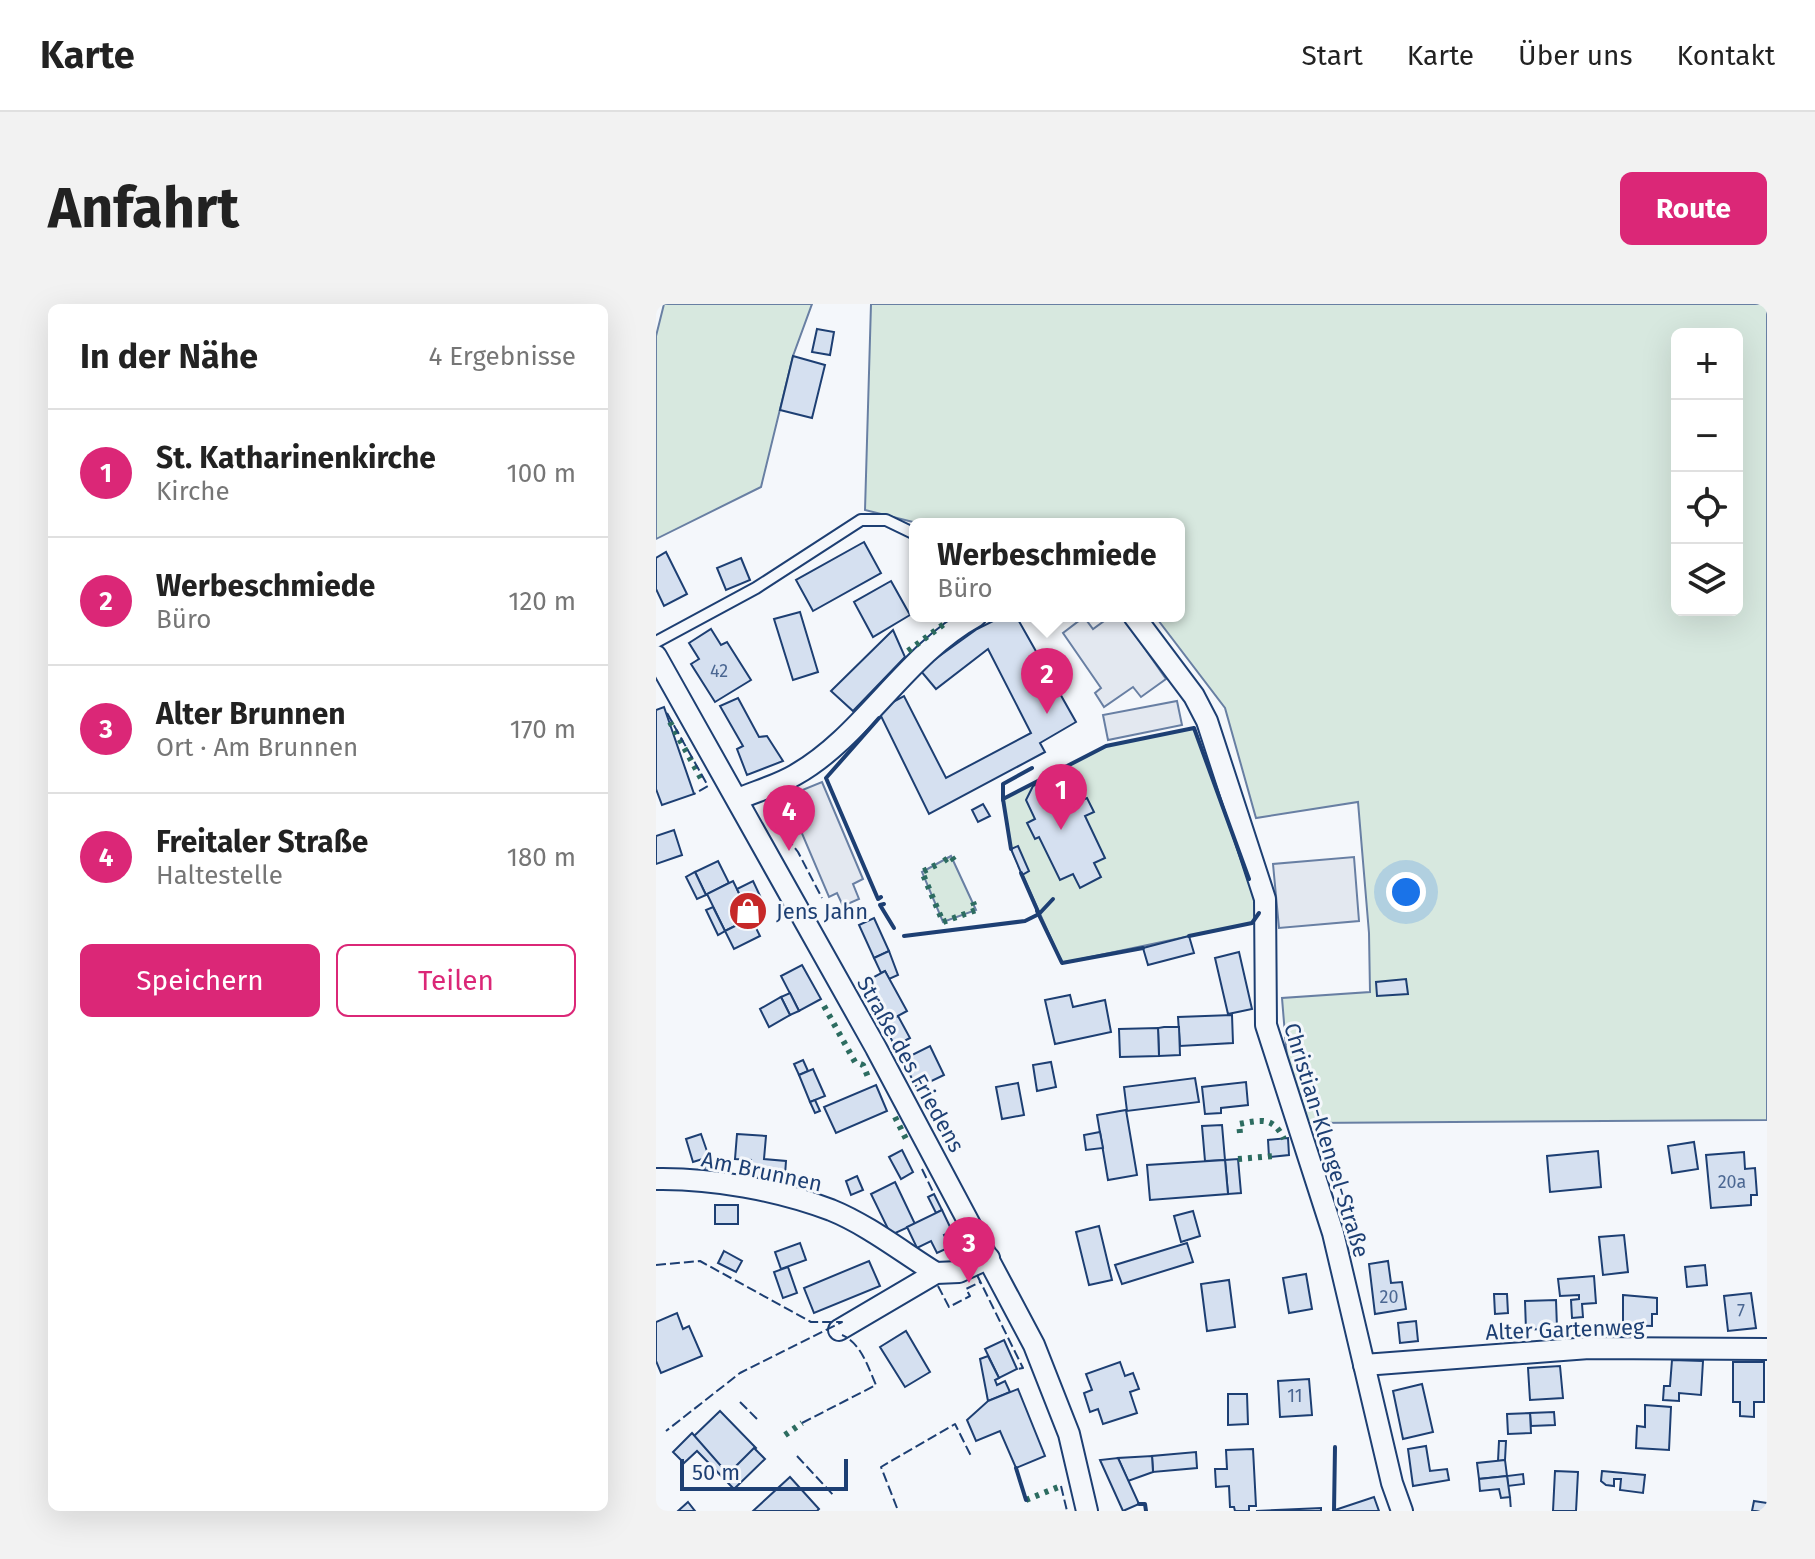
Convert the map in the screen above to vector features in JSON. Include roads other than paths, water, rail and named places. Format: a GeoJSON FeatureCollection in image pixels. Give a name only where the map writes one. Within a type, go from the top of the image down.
{"type":"FeatureCollection","features":[{"type":"Feature","properties":{"kind":"street"},"geometry":{"type":"LineString","coordinates":[[738,799],[796,775],[862,717],[911,666],[963,622]]}},
{"type":"Feature","properties":{"kind":"street","name":"Christian-Klengel-Straße"},"geometry":{"type":"LineString","coordinates":[[1138,622],[1194,696],[1207,721],[1265,899],[1266,1025],[1333,1233],[1402,1511]]}},
{"type":"Feature","properties":{"kind":"street","name":"Straße des Friedens"},"geometry":{"type":"LineString","coordinates":[[656,656],[738,799],[989,1258],[1044,1367],[1069,1434],[1087,1511]]}},
{"type":"Feature","properties":{"kind":"street","name":"Am Brunnen"},"geometry":{"type":"LineString","coordinates":[[656,1179],[688,1180],[773,1194],[833,1211],[936,1273]]}},
{"type":"Feature","properties":{"kind":"street"},"geometry":{"type":"LineString","coordinates":[[839,1330],[936,1273],[959,1272],[989,1258]]}},
{"type":"Feature","properties":{"kind":"street","name":"Alter Gartenweg"},"geometry":{"type":"LineString","coordinates":[[1364,1365],[1589,1348],[1767,1349]]}},
{"type":"Feature","properties":{"kind":"lane"},"geometry":{"type":"LineString","coordinates":[[656,642],[756,588],[861,520],[886,520],[909,531]]}},
{"type":"Feature","properties":{"kind":"place","name":"Werbeschmiede"},"geometry":{"type":"Point","coordinates":[1047,714]}},
{"type":"Feature","properties":{"kind":"place","name":"St. Katharinenkirche"},"geometry":{"type":"Point","coordinates":[1061,830]}},
{"type":"Feature","properties":{"kind":"place","name":"Freitaler Straße"},"geometry":{"type":"Point","coordinates":[789,851]}},
{"type":"Feature","properties":{"kind":"place","name":"Jens Jahn"},"geometry":{"type":"Point","coordinates":[748,911]}},
{"type":"Feature","properties":{"kind":"place","name":"Alter Brunnen"},"geometry":{"type":"Point","coordinates":[969,1283]}}]}
